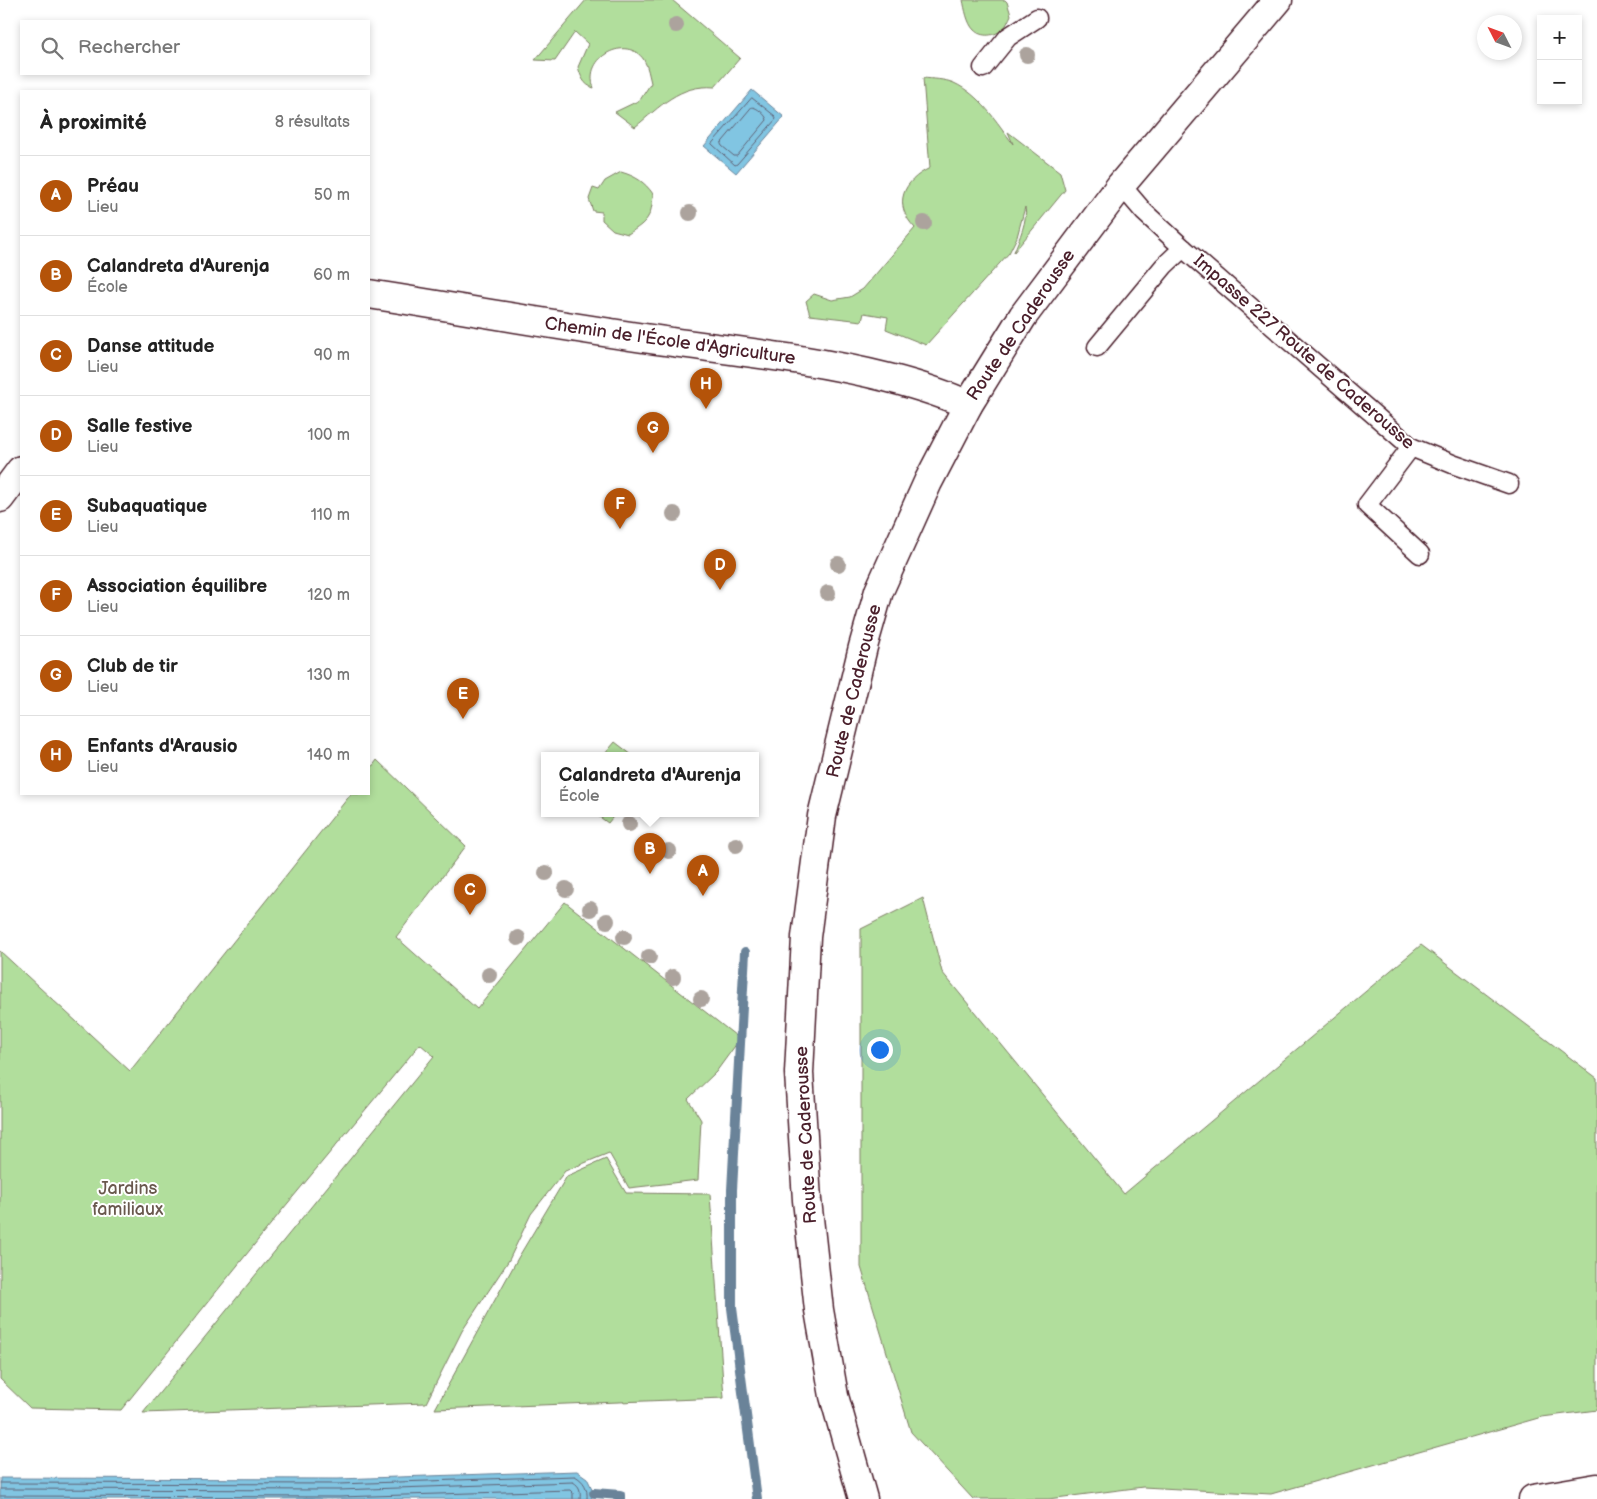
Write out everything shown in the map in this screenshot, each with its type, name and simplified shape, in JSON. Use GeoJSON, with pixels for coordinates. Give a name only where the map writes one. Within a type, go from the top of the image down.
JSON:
{"type":"FeatureCollection","features":[{"type":"Feature","properties":{"kind":"main road","name":"Route de Caderousse"},"geometry":{"type":"LineString","coordinates":[[863,1499],[834,1396],[818,1310],[807,1200],[799,1073],[806,937],[822,816],[863,647],[879,591],[928,482],[968,405],[1023,316],[1121,185],[1278,0]]}},
{"type":"Feature","properties":{"kind":"main road","name":"Chemin de l'École d'Agriculture"},"geometry":{"type":"LineString","coordinates":[[370,294],[626,336],[802,360],[911,384],[951,397],[968,405]]}},
{"type":"Feature","properties":{"kind":"main road"},"geometry":{"type":"LineString","coordinates":[[0,498],[20,471]]}},
{"type":"Feature","properties":{"kind":"main road"},"geometry":{"type":"LineString","coordinates":[[1533,1499],[1597,1488]]}},
{"type":"Feature","properties":{"kind":"lane"},"geometry":{"type":"LineString","coordinates":[[982,68],[1008,37],[1037,18]]}},
{"type":"Feature","properties":{"kind":"lane","name":"Impasse 227 Route de Caderousse"},"geometry":{"type":"LineString","coordinates":[[1121,185],[1144,212],[1183,248],[1411,447],[1509,484]]}},
{"type":"Feature","properties":{"kind":"lane"},"geometry":{"type":"LineString","coordinates":[[1097,347],[1164,266],[1183,248]]}},
{"type":"Feature","properties":{"kind":"lane"},"geometry":{"type":"LineString","coordinates":[[1411,447],[1367,505],[1420,554]]}},
{"type":"Feature","properties":{"kind":"green space"},"geometry":{"type":"Polygon","coordinates":[[[586,0],[672,0],[740,58],[715,87],[702,87],[680,93],[635,127],[615,112],[640,100],[651,83],[644,60],[636,52],[618,49],[600,59],[594,67],[592,77],[594,88],[590,87],[581,77],[578,67],[588,44],[575,32],[555,61],[535,60],[586,0]]]}},
{"type":"Feature","properties":{"kind":"green space"},"geometry":{"type":"Polygon","coordinates":[[[963,0],[1005,0],[1011,15],[1006,26],[1000,31],[992,35],[977,33],[970,24],[963,0]]]}},
{"type":"Feature","properties":{"kind":"green space"},"geometry":{"type":"Polygon","coordinates":[[[923,78],[954,83],[972,94],[1001,127],[1013,144],[1008,132],[1060,172],[1065,190],[1014,252],[1024,224],[1025,207],[1017,237],[1009,253],[926,345],[886,329],[888,317],[864,313],[862,321],[810,315],[806,301],[814,294],[832,300],[850,297],[863,289],[915,228],[908,219],[903,202],[907,186],[913,179],[930,168],[923,78]]]}},
{"type":"Feature","properties":{"kind":"green space"},"geometry":{"type":"Polygon","coordinates":[[[621,172],[639,180],[653,194],[650,214],[640,226],[628,234],[613,230],[602,220],[602,212],[593,211],[589,199],[593,188],[599,190],[605,181],[621,172]]]}},
{"type":"Feature","properties":{"kind":"green space"},"geometry":{"type":"Polygon","coordinates":[[[615,742],[628,752],[607,752],[615,742]]]}},
{"type":"Feature","properties":{"kind":"green space","name":"Jardins familiaux"},"geometry":{"type":"Polygon","coordinates":[[[377,760],[466,846],[396,937],[477,1009],[565,902],[740,1039],[716,1072],[688,1099],[701,1120],[698,1180],[629,1188],[609,1153],[565,1171],[531,1214],[509,1260],[462,1331],[426,1403],[143,1413],[434,1056],[420,1044],[283,1209],[121,1410],[30,1408],[0,1379],[0,951],[130,1071],[350,795],[370,795],[370,770],[377,760]]]}},
{"type":"Feature","properties":{"kind":"green space"},"geometry":{"type":"Polygon","coordinates":[[[600,817],[613,817],[608,823],[600,817]]]}},
{"type":"Feature","properties":{"kind":"green space"},"geometry":{"type":"Polygon","coordinates":[[[923,898],[942,972],[1124,1194],[1421,945],[1597,1078],[1597,1410],[1542,1417],[1271,1494],[1143,1487],[1048,1499],[973,1499],[911,1432],[861,1267],[861,929],[923,898]]]}},
{"type":"Feature","properties":{"kind":"green space"},"geometry":{"type":"Polygon","coordinates":[[[606,1159],[626,1193],[710,1194],[724,1398],[435,1409],[518,1258],[567,1176],[606,1159]]]}},
{"type":"Feature","properties":{"kind":"water"},"geometry":{"type":"Polygon","coordinates":[[[752,90],[784,117],[736,173],[704,146],[752,90]]]}},
{"type":"Feature","properties":{"kind":"water"},"geometry":{"type":"Polygon","coordinates":[[[577,1471],[587,1478],[594,1493],[591,1499],[0,1499],[0,1478],[338,1479],[577,1471]]]}},
{"type":"Feature","properties":{"kind":"waterway"},"geometry":{"type":"LineString","coordinates":[[745,952],[732,1190],[732,1308],[757,1499]]}},
{"type":"Feature","properties":{"kind":"waterway"},"geometry":{"type":"LineString","coordinates":[[594,1493],[620,1495],[620,1499]]}},
{"type":"Feature","properties":{"kind":"place","name":"Enfants d'Arausio"},"geometry":{"type":"Point","coordinates":[706,409]}},
{"type":"Feature","properties":{"kind":"place","name":"Club de tir"},"geometry":{"type":"Point","coordinates":[653,453]}},
{"type":"Feature","properties":{"kind":"place","name":"Association équilibre"},"geometry":{"type":"Point","coordinates":[620,529]}},
{"type":"Feature","properties":{"kind":"place","name":"Salle festive"},"geometry":{"type":"Point","coordinates":[720,590]}},
{"type":"Feature","properties":{"kind":"place","name":"Subaquatique"},"geometry":{"type":"Point","coordinates":[463,719]}},
{"type":"Feature","properties":{"kind":"place","name":"Calandreta d'Aurenja"},"geometry":{"type":"Point","coordinates":[650,874]}},
{"type":"Feature","properties":{"kind":"place","name":"Préau"},"geometry":{"type":"Point","coordinates":[703,896]}},
{"type":"Feature","properties":{"kind":"place","name":"Danse attitude"},"geometry":{"type":"Point","coordinates":[470,915]}}]}
